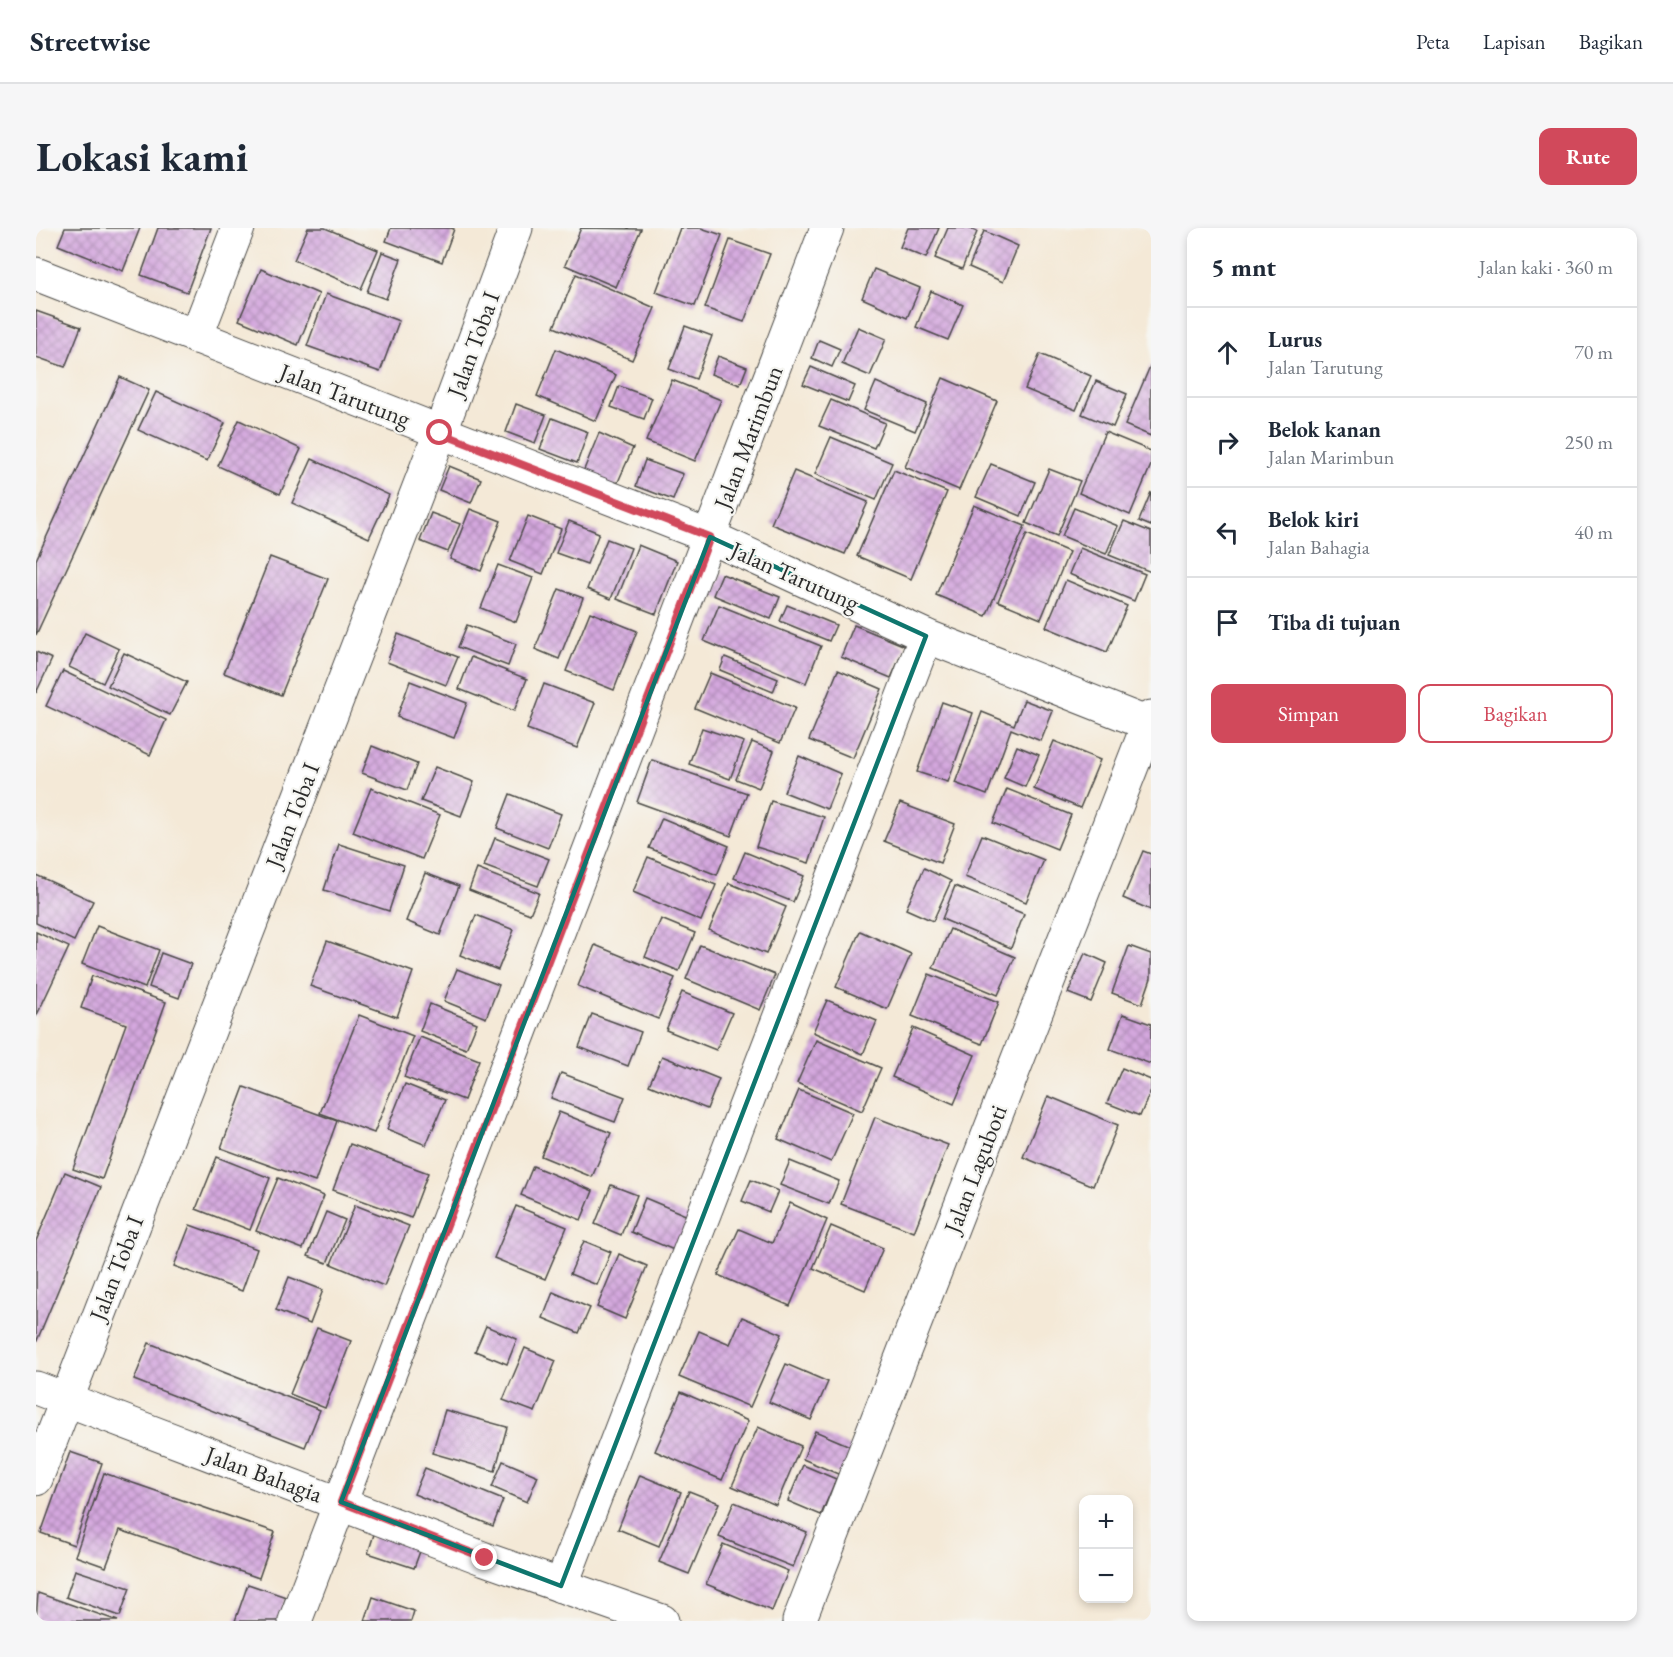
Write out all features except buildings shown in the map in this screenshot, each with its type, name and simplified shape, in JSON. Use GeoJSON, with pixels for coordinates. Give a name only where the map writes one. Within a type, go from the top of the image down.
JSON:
{"type":"FeatureCollection","features":[{"type":"Feature","properties":{"kind":"street"},"geometry":{"type":"LineString","coordinates":[[196,337],[238,228]]}},
{"type":"Feature","properties":{"kind":"street","name":"Jalan Toba I"},"geometry":{"type":"LineString","coordinates":[[36,1479],[51,1394],[440,433],[516,228]]}},
{"type":"Feature","properties":{"kind":"street","name":"Jalan Marimbun"},"geometry":{"type":"LineString","coordinates":[[295,1621],[827,228]]}},
{"type":"Feature","properties":{"kind":"street","name":"Jalan Tarutung"},"geometry":{"type":"LineString","coordinates":[[36,274],[710,537],[926,636],[1150,722]]}},
{"type":"Feature","properties":{"kind":"street"},"geometry":{"type":"LineString","coordinates":[[561,1586],[926,636]]}},
{"type":"Feature","properties":{"kind":"street","name":"Jalan Laguboti"},"geometry":{"type":"LineString","coordinates":[[799,1621],[1150,722]]}},
{"type":"Feature","properties":{"kind":"street","name":"Jalan Bahagia"},"geometry":{"type":"LineString","coordinates":[[51,1394],[561,1586],[605,1612],[662,1621]]}},
{"type":"Feature","properties":{"kind":"highlighted area"},"geometry":{"type":"Polygon","coordinates":[[[710,537],[926,636],[561,1586],[341,1502],[710,537]]]}},
{"type":"Feature","properties":{"kind":"route"},"geometry":{"type":"LineString","coordinates":[[440,433],[710,537],[341,1502],[485,1558]]}}]}
